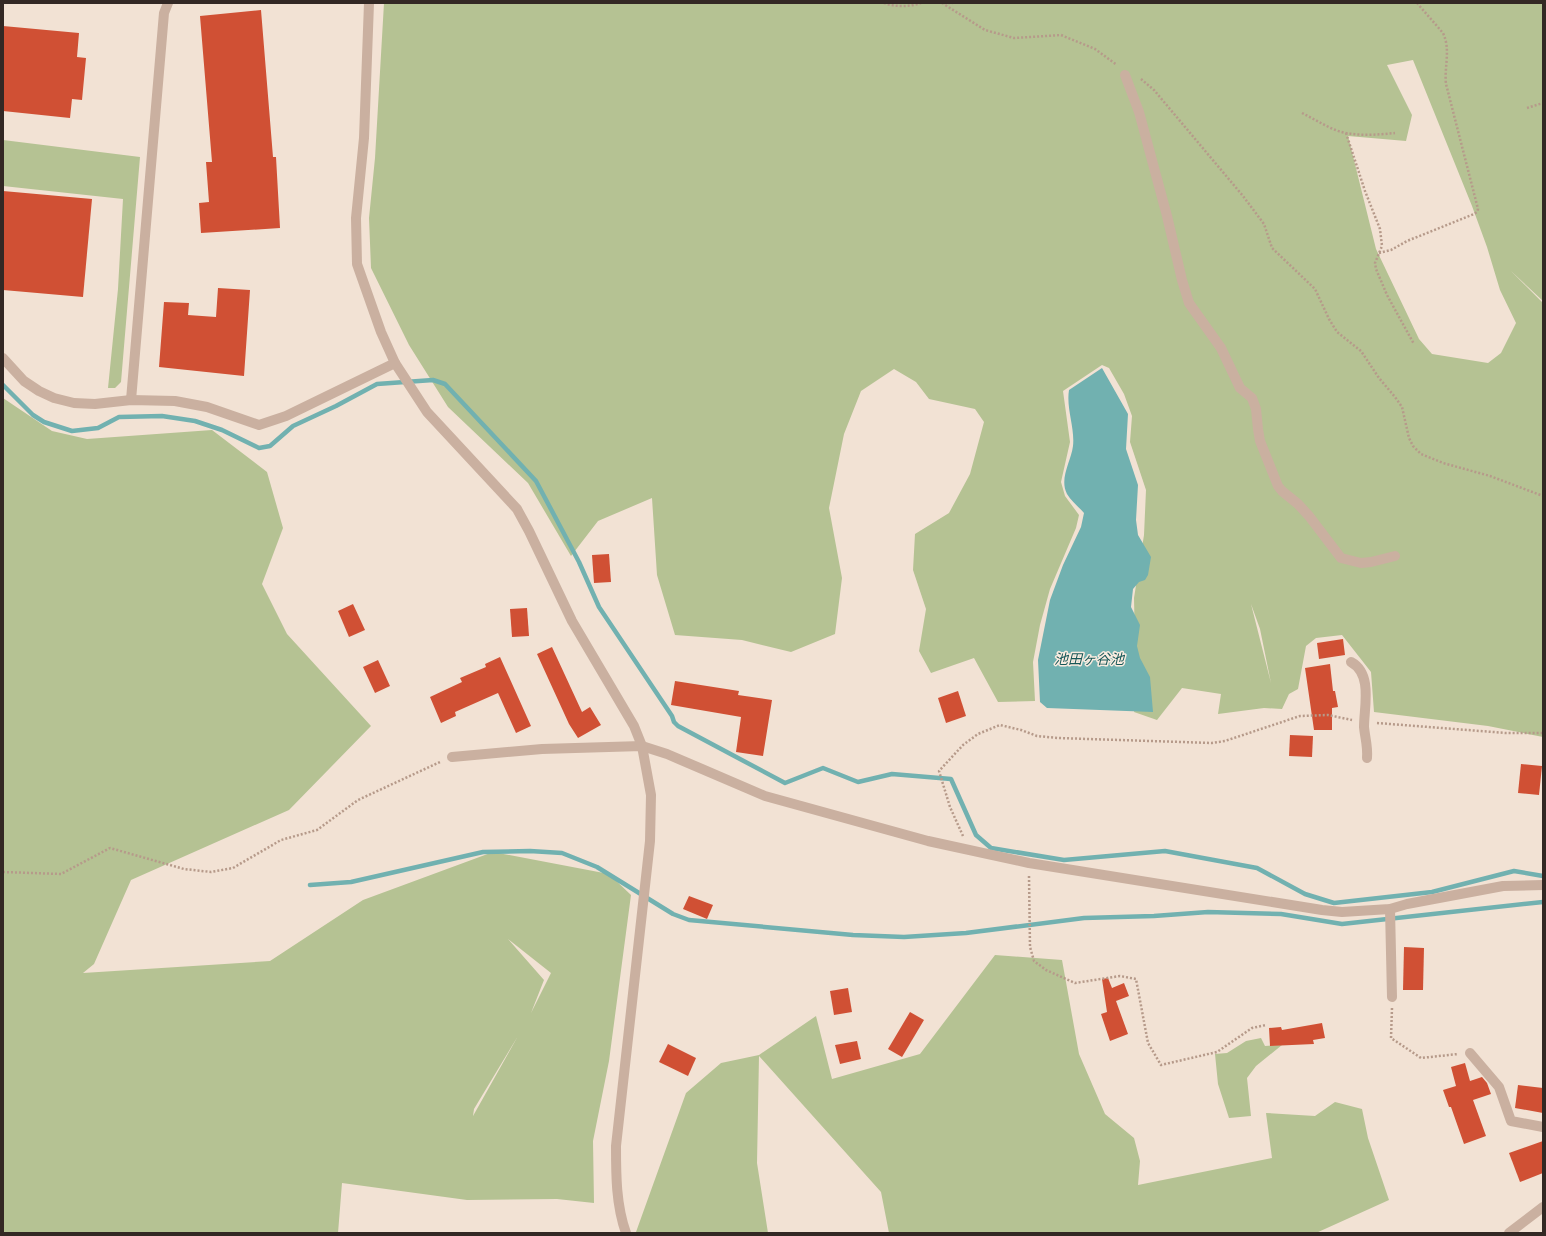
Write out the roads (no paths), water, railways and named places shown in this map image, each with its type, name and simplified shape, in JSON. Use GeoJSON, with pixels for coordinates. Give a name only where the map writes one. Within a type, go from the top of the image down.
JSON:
{"type":"FeatureCollection","features":[{"type":"Feature","properties":{"kind":"street"},"geometry":{"type":"LineString","coordinates":[[131,400],[164,13],[168,3]]}},
{"type":"Feature","properties":{"kind":"street"},"geometry":{"type":"LineString","coordinates":[[369,3],[364,138],[356,218],[357,264],[381,332],[395,364],[427,412],[517,509],[572,621],[634,726],[642,746],[651,795],[650,840],[616,1146],[616,1181],[622,1222],[626,1233]]}},
{"type":"Feature","properties":{"kind":"street"},"geometry":{"type":"LineString","coordinates":[[1125,74],[1141,119],[1189,303],[1220,348],[1240,388],[1252,398],[1256,409],[1260,441],[1266,452],[1278,486],[1309,516],[1341,558],[1361,563],[1395,556]]}},
{"type":"Feature","properties":{"kind":"street"},"geometry":{"type":"LineString","coordinates":[[3,358],[24,381],[39,391],[54,398],[74,403],[95,404],[131,400],[175,401],[207,407],[259,425],[286,416],[395,364]]}},
{"type":"Feature","properties":{"kind":"street"},"geometry":{"type":"LineString","coordinates":[[1351,662],[1357,665],[1362,672],[1365,687],[1366,707],[1364,727],[1367,742],[1367,758]]}},
{"type":"Feature","properties":{"kind":"street"},"geometry":{"type":"LineString","coordinates":[[452,757],[542,749],[642,746],[667,754],[765,796],[928,841],[1029,863],[1322,910],[1342,912],[1390,909],[1407,904],[1503,886],[1543,885]]}},
{"type":"Feature","properties":{"kind":"street"},"geometry":{"type":"LineString","coordinates":[[1390,909],[1392,997]]}},
{"type":"Feature","properties":{"kind":"street"},"geometry":{"type":"LineString","coordinates":[[1470,1053],[1499,1087],[1511,1121],[1543,1127]]}},
{"type":"Feature","properties":{"kind":"street"},"geometry":{"type":"LineString","coordinates":[[1509,1233],[1543,1208]]}},
{"type":"Feature","properties":{"kind":"water","name":"池田ヶ谷池"},"geometry":{"type":"Polygon","coordinates":[[[1102,368],[1128,414],[1126,449],[1138,485],[1136,520],[1138,535],[1151,557],[1148,575],[1145,580],[1139,582],[1133,589],[1131,607],[1140,625],[1137,646],[1140,658],[1150,677],[1153,712],[1047,708],[1040,702],[1038,660],[1050,600],[1063,565],[1081,527],[1084,513],[1067,494],[1064,482],[1073,446],[1073,432],[1068,397],[1069,390],[1102,368]]]}},
{"type":"Feature","properties":{"kind":"waterway"},"geometry":{"type":"LineString","coordinates":[[3,385],[33,415],[44,422],[72,431],[98,428],[119,417],[162,416],[195,421],[222,430],[259,448],[270,446],[293,426],[336,406],[377,384],[433,380],[445,384],[536,481],[579,562],[599,607],[672,716],[674,722],[678,726],[785,783],[823,768],[858,782],[892,774],[951,779],[976,835],[991,848],[1064,860],[1165,851],[1257,868],[1305,894],[1334,903],[1432,892],[1514,871],[1543,876]]}},
{"type":"Feature","properties":{"kind":"waterway"},"geometry":{"type":"LineString","coordinates":[[310,885],[351,882],[483,852],[530,851],[562,853],[597,867],[673,914],[689,920],[853,935],[904,937],[966,933],[1084,918],[1154,916],[1208,912],[1281,914],[1342,924],[1543,902]]}}]}
